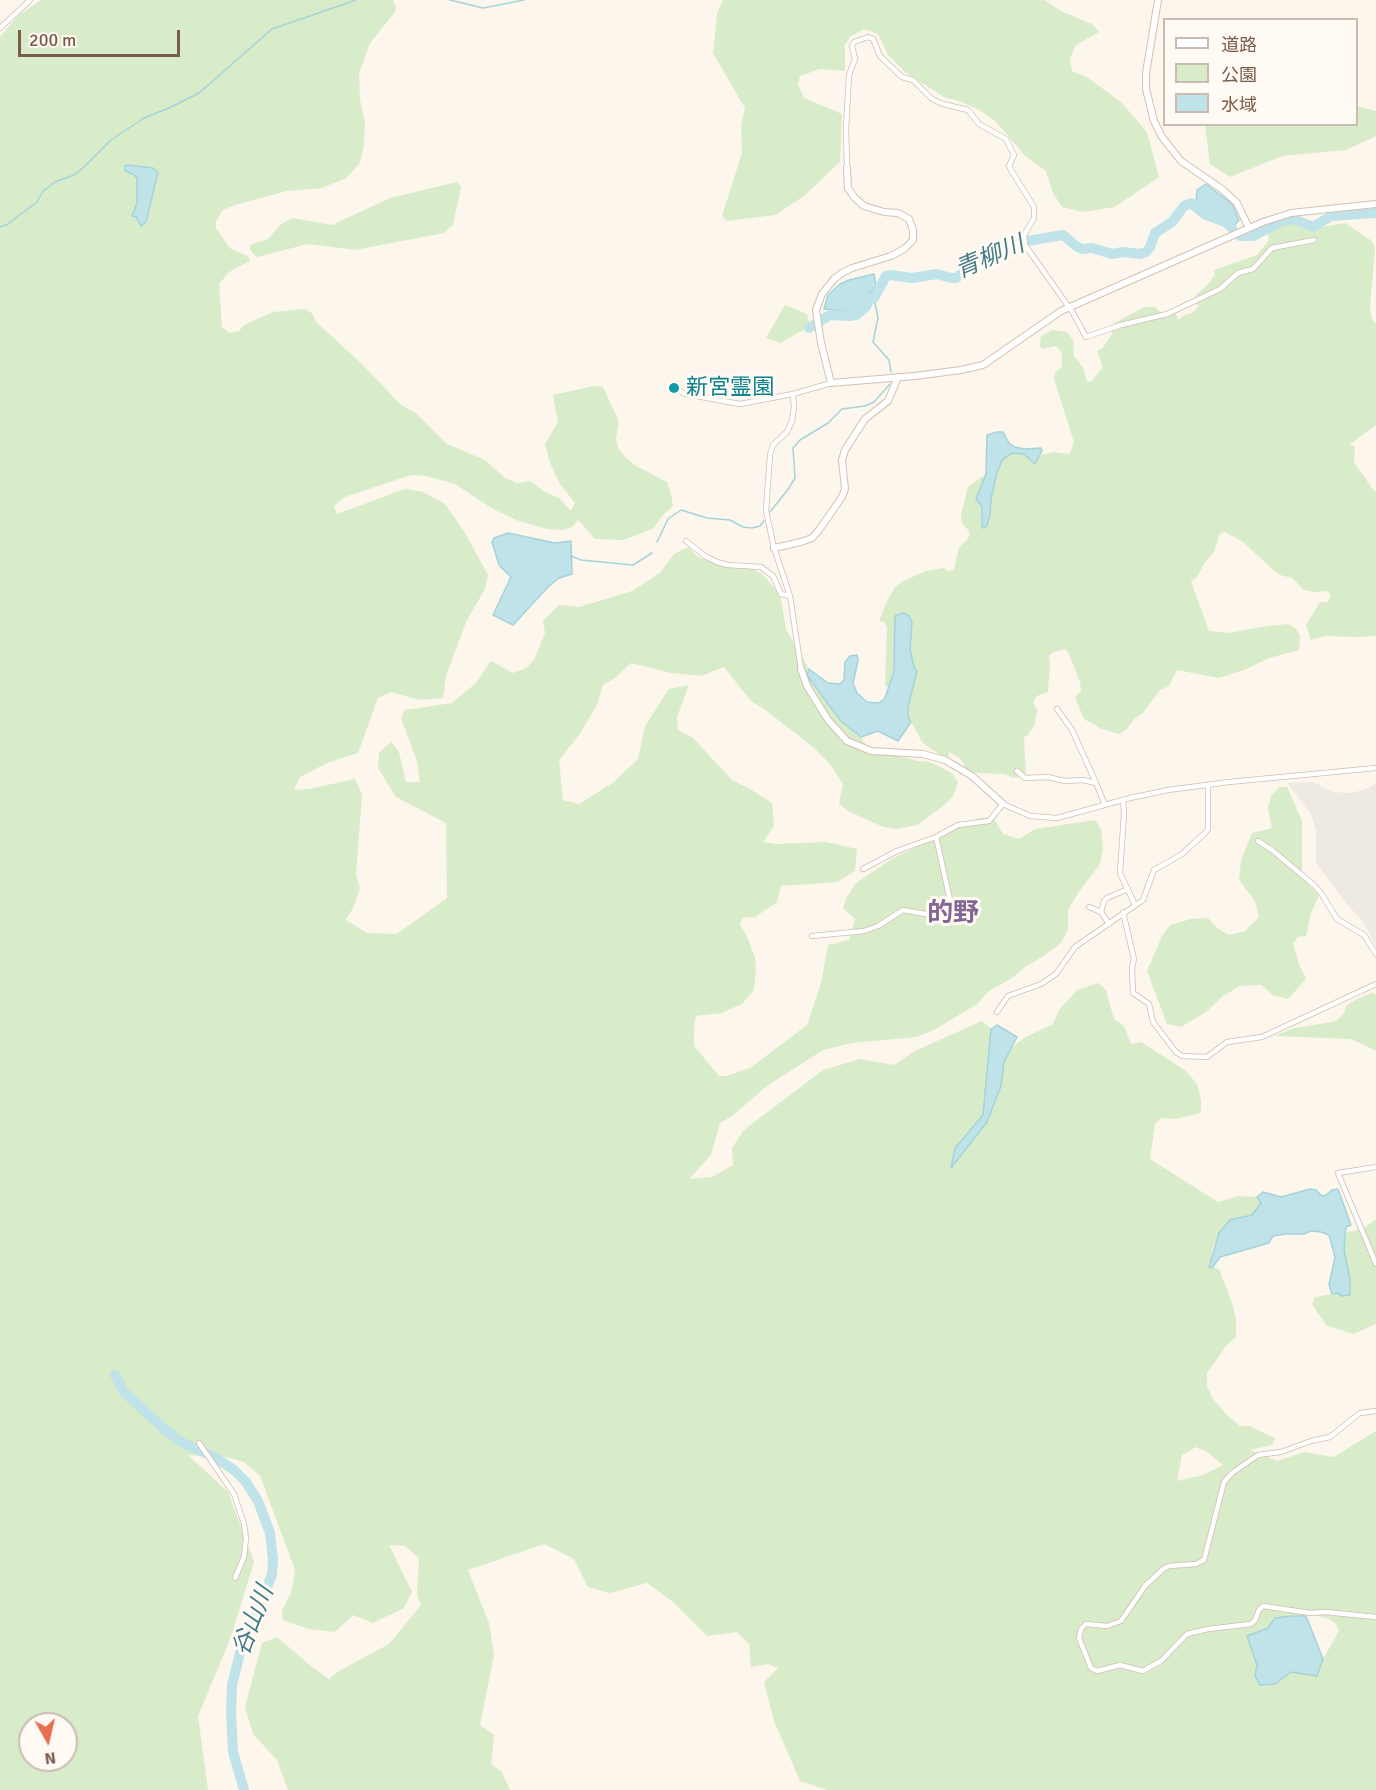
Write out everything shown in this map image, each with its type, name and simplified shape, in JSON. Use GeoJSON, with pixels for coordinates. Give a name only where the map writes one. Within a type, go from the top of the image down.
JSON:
{"type":"FeatureCollection","features":[{"type":"Feature","properties":{"kind":"street"},"geometry":{"type":"LineString","coordinates":[[0,28],[30,0]]}},
{"type":"Feature","properties":{"kind":"street"},"geometry":{"type":"LineString","coordinates":[[1158,0],[1146,81],[1149,106],[1154,121],[1162,137],[1181,161],[1237,203],[1249,228]]}},
{"type":"Feature","properties":{"kind":"street"},"geometry":{"type":"LineString","coordinates":[[831,382],[817,317],[822,294],[834,279],[852,268],[891,256],[904,249],[913,240],[913,230],[909,219],[898,213],[884,212],[864,206],[848,188],[846,128],[849,75],[855,59],[852,46],[854,42],[868,37],[873,39],[880,56],[902,77],[913,80],[926,95],[943,104],[968,110],[978,124],[1006,139],[1014,155],[1009,166],[1034,207],[1034,218],[1024,231],[1025,242],[1069,307],[1086,337],[1121,325],[1167,314],[1220,289],[1238,273],[1253,269],[1272,248],[1314,240]]}},
{"type":"Feature","properties":{"kind":"street"},"geometry":{"type":"LineString","coordinates":[[673,387],[685,394],[740,404],[793,394],[831,382],[898,378],[983,365],[1069,307],[1249,228],[1291,213],[1376,204]]}},
{"type":"Feature","properties":{"kind":"street"},"geometry":{"type":"LineString","coordinates":[[774,548],[812,538],[819,530],[842,497],[844,489],[842,460],[845,450],[865,419],[888,401],[898,378]]}},
{"type":"Feature","properties":{"kind":"street"},"geometry":{"type":"LineString","coordinates":[[793,394],[792,422],[787,432],[773,445],[770,455],[766,511],[774,548],[790,596],[801,669],[807,686],[828,720],[847,741],[871,751],[923,754],[945,760],[972,776],[1004,804],[1030,816],[1049,819],[1208,784],[1376,768]]}},
{"type":"Feature","properties":{"kind":"street"},"geometry":{"type":"LineString","coordinates":[[686,541],[717,562],[761,567],[773,576],[781,594],[790,596]]}},
{"type":"Feature","properties":{"kind":"street"},"geometry":{"type":"LineString","coordinates":[[1057,709],[1072,730],[1105,805]]}},
{"type":"Feature","properties":{"kind":"street"},"geometry":{"type":"LineString","coordinates":[[1017,771],[1024,778],[1047,777],[1096,783]]}},
{"type":"Feature","properties":{"kind":"street"},"geometry":{"type":"LineString","coordinates":[[997,1012],[1008,996],[1041,984],[1056,974],[1075,947],[1143,900],[1154,870],[1182,854],[1208,829],[1208,784]]}},
{"type":"Feature","properties":{"kind":"street"},"geometry":{"type":"LineString","coordinates":[[1123,801],[1120,873],[1135,905]]}},
{"type":"Feature","properties":{"kind":"street"},"geometry":{"type":"LineString","coordinates":[[863,869],[897,851],[936,837],[965,823],[989,821],[1004,804]]}},
{"type":"Feature","properties":{"kind":"street"},"geometry":{"type":"LineString","coordinates":[[812,936],[864,931],[878,926],[903,910],[938,915],[950,900],[936,837]]}},
{"type":"Feature","properties":{"kind":"street"},"geometry":{"type":"LineString","coordinates":[[1258,842],[1272,850],[1314,885],[1337,919],[1364,935],[1376,954]]}},
{"type":"Feature","properties":{"kind":"street"},"geometry":{"type":"LineString","coordinates":[[1101,912],[1107,898],[1128,889]]}},
{"type":"Feature","properties":{"kind":"street"},"geometry":{"type":"LineString","coordinates":[[1089,907],[1101,912],[1109,924]]}},
{"type":"Feature","properties":{"kind":"street"},"geometry":{"type":"LineString","coordinates":[[1124,912],[1134,958],[1133,993],[1149,1004],[1153,1022],[1176,1052],[1182,1056],[1207,1058],[1227,1042],[1262,1037],[1376,984]]}},
{"type":"Feature","properties":{"kind":"street"},"geometry":{"type":"LineString","coordinates":[[1376,1167],[1338,1173],[1376,1264]]}},
{"type":"Feature","properties":{"kind":"street"},"geometry":{"type":"LineString","coordinates":[[1376,1411],[1360,1413],[1330,1437],[1281,1452],[1258,1455],[1232,1473],[1224,1482],[1204,1560],[1196,1564],[1175,1565],[1163,1569],[1144,1586],[1121,1621],[1107,1626],[1086,1624],[1081,1629],[1079,1638],[1091,1668],[1096,1671],[1120,1665],[1143,1671],[1161,1661],[1187,1634],[1251,1624],[1263,1606],[1310,1613],[1325,1612],[1376,1617]]}},
{"type":"Feature","properties":{"kind":"street"},"geometry":{"type":"LineString","coordinates":[[199,1443],[234,1494],[244,1524],[246,1538],[244,1557],[235,1578]]}},
{"type":"Feature","properties":{"kind":"shaded area"},"geometry":{"type":"Polygon","coordinates":[[[1313,782],[1333,792],[1352,793],[1369,788],[1376,783],[1376,946],[1364,923],[1316,863],[1316,830],[1311,814],[1287,783],[1313,782]]]}},
{"type":"Feature","properties":{"kind":"green space"},"geometry":{"type":"Polygon","coordinates":[[[41,0],[393,0],[396,7],[395,12],[370,43],[359,73],[360,100],[365,123],[360,163],[346,178],[322,188],[287,191],[235,205],[223,210],[216,221],[216,228],[231,249],[248,256],[250,261],[229,272],[219,284],[222,327],[230,333],[239,331],[244,325],[273,312],[305,309],[313,314],[316,322],[362,364],[401,405],[416,413],[447,444],[485,460],[505,478],[517,483],[530,481],[545,492],[559,498],[571,511],[575,503],[560,484],[550,463],[545,444],[558,422],[553,395],[594,386],[603,387],[619,422],[616,438],[618,448],[636,466],[667,482],[673,506],[654,528],[623,540],[595,539],[578,520],[572,527],[562,530],[547,529],[516,520],[493,509],[455,484],[426,476],[412,475],[396,480],[345,497],[334,506],[337,514],[405,489],[423,492],[445,504],[465,533],[488,575],[485,589],[466,622],[446,676],[443,698],[420,700],[391,692],[378,698],[358,753],[327,763],[300,777],[294,790],[355,779],[362,794],[356,875],[360,888],[346,920],[367,933],[397,934],[447,898],[446,823],[396,797],[378,768],[379,753],[391,742],[399,752],[406,782],[420,782],[417,761],[401,718],[405,710],[452,703],[476,683],[491,661],[513,673],[526,668],[534,660],[545,633],[543,621],[559,605],[579,607],[632,591],[660,573],[674,554],[688,547],[698,557],[727,567],[751,568],[762,574],[780,594],[786,629],[809,669],[808,675],[842,722],[861,737],[868,748],[930,762],[952,773],[958,782],[953,796],[917,825],[897,829],[883,827],[848,811],[839,804],[843,784],[830,764],[813,747],[751,701],[724,667],[701,676],[671,673],[631,663],[615,678],[603,685],[597,705],[579,735],[559,760],[563,800],[579,804],[614,782],[638,759],[645,726],[669,689],[689,685],[677,717],[678,730],[693,738],[732,780],[772,803],[774,826],[763,842],[776,844],[826,842],[857,849],[855,871],[837,882],[781,886],[777,902],[755,917],[742,918],[740,924],[755,958],[754,990],[742,1004],[721,1013],[696,1016],[694,1027],[694,1046],[719,1076],[750,1068],[807,1025],[821,983],[828,945],[849,940],[855,919],[843,908],[856,883],[895,857],[979,818],[993,817],[1003,834],[1019,839],[1035,829],[1095,820],[1101,829],[1103,849],[1100,864],[1068,910],[1068,930],[1060,944],[1012,978],[989,991],[977,1004],[934,1030],[916,1037],[852,1043],[823,1050],[767,1086],[732,1116],[720,1123],[711,1155],[689,1179],[712,1177],[733,1165],[732,1148],[744,1130],[823,1070],[860,1059],[894,1065],[915,1051],[982,1021],[991,1029],[983,1115],[955,1148],[953,1166],[1001,1086],[1004,1062],[1011,1048],[1024,1038],[1053,1024],[1059,1010],[1077,990],[1098,983],[1106,990],[1114,1019],[1124,1026],[1131,1044],[1141,1042],[1186,1071],[1197,1084],[1201,1113],[1175,1119],[1161,1118],[1155,1124],[1150,1159],[1218,1202],[1239,1196],[1257,1197],[1261,1203],[1252,1215],[1239,1219],[1219,1233],[1213,1247],[1209,1267],[1219,1269],[1236,1319],[1236,1337],[1226,1346],[1207,1373],[1207,1386],[1213,1399],[1240,1426],[1249,1426],[1275,1438],[1272,1445],[1250,1450],[1277,1461],[1304,1452],[1334,1457],[1376,1431],[1376,1790],[827,1790],[800,1781],[774,1721],[764,1682],[778,1668],[768,1664],[751,1667],[749,1644],[737,1632],[707,1636],[673,1602],[647,1583],[610,1593],[588,1587],[574,1559],[544,1544],[468,1570],[489,1623],[494,1655],[480,1725],[494,1735],[491,1764],[501,1771],[510,1790],[288,1790],[277,1760],[253,1734],[245,1707],[262,1643],[277,1637],[329,1679],[339,1671],[389,1644],[421,1605],[417,1595],[419,1558],[405,1546],[389,1545],[412,1592],[404,1608],[373,1623],[353,1615],[335,1632],[309,1629],[283,1620],[282,1610],[291,1593],[295,1570],[260,1476],[244,1462],[229,1458],[188,1455],[228,1492],[254,1562],[231,1637],[198,1716],[208,1790],[0,1790],[0,37],[19,15],[41,0]],[[1196,1447],[1182,1455],[1177,1481],[1203,1475],[1223,1465],[1206,1451],[1196,1447]],[[1315,1615],[1275,1618],[1255,1676],[1275,1684],[1291,1672],[1317,1676],[1323,1659],[1339,1631],[1336,1624],[1329,1619],[1315,1615]]]}},
{"type":"Feature","properties":{"kind":"green space"},"geometry":{"type":"Polygon","coordinates":[[[723,0],[1044,0],[1063,12],[1092,24],[1099,32],[1076,45],[1070,58],[1072,71],[1088,78],[1121,102],[1147,132],[1159,177],[1115,207],[1083,212],[1062,207],[1053,193],[1046,171],[1025,156],[996,122],[981,111],[944,97],[905,72],[888,55],[878,34],[864,29],[850,37],[845,45],[845,71],[820,69],[800,76],[798,84],[804,98],[842,114],[840,162],[804,196],[775,215],[727,221],[722,216],[742,153],[741,125],[745,108],[713,53],[717,14],[723,0]]]}},
{"type":"Feature","properties":{"kind":"green space"},"geometry":{"type":"Polygon","coordinates":[[[1358,106],[1376,111],[1376,136],[1346,150],[1282,156],[1230,177],[1210,164],[1205,126],[1358,126],[1358,106]]]}},
{"type":"Feature","properties":{"kind":"green space"},"geometry":{"type":"Polygon","coordinates":[[[457,182],[461,187],[453,225],[444,233],[355,250],[308,244],[257,257],[250,250],[250,245],[268,239],[280,225],[292,218],[332,225],[390,198],[457,182]]]}},
{"type":"Feature","properties":{"kind":"green space"},"geometry":{"type":"Polygon","coordinates":[[[1293,220],[1303,226],[1317,228],[1345,223],[1372,241],[1375,248],[1370,308],[1372,319],[1376,324],[1376,425],[1349,445],[1355,446],[1354,462],[1376,491],[1376,636],[1324,636],[1311,640],[1306,625],[1320,602],[1328,602],[1331,594],[1327,591],[1304,590],[1292,578],[1280,575],[1272,569],[1242,541],[1225,532],[1220,533],[1214,552],[1197,577],[1191,581],[1209,631],[1229,633],[1288,624],[1294,627],[1300,635],[1299,650],[1269,658],[1244,670],[1219,678],[1177,670],[1169,686],[1160,690],[1143,713],[1119,734],[1102,729],[1084,719],[1075,697],[1081,692],[1080,682],[1069,654],[1066,649],[1053,652],[1049,656],[1048,692],[1037,696],[1033,703],[1037,710],[1035,724],[1024,737],[1026,776],[1013,778],[1005,774],[969,773],[960,758],[949,752],[948,759],[931,749],[922,742],[908,716],[909,697],[917,672],[910,649],[912,622],[895,616],[894,671],[890,686],[887,687],[885,686],[887,627],[884,622],[879,621],[895,587],[903,581],[926,571],[943,568],[948,571],[954,570],[959,547],[970,535],[962,523],[961,515],[968,487],[983,476],[985,478],[976,499],[982,507],[982,527],[990,515],[997,472],[1003,459],[1013,453],[1024,454],[1035,464],[1041,455],[1053,452],[1069,454],[1074,442],[1054,379],[1055,373],[1062,367],[1062,353],[1056,346],[1042,349],[1041,336],[1052,330],[1067,332],[1073,340],[1074,357],[1083,368],[1087,381],[1091,382],[1103,367],[1097,351],[1102,349],[1112,334],[1113,324],[1144,307],[1155,307],[1167,318],[1175,313],[1179,320],[1184,315],[1192,313],[1199,306],[1194,303],[1196,295],[1215,275],[1214,270],[1257,255],[1269,240],[1268,234],[1274,226],[1293,220]]]}},
{"type":"Feature","properties":{"kind":"green space"},"geometry":{"type":"Polygon","coordinates":[[[785,305],[807,314],[809,322],[805,329],[780,343],[766,338],[785,305]]]}},
{"type":"Feature","properties":{"kind":"green space"},"geometry":{"type":"Polygon","coordinates":[[[1279,787],[1287,787],[1302,821],[1302,877],[1319,896],[1311,913],[1306,936],[1298,937],[1293,943],[1306,979],[1288,999],[1273,995],[1261,985],[1240,986],[1223,996],[1206,1012],[1181,1027],[1167,1024],[1147,971],[1162,936],[1170,925],[1191,919],[1208,918],[1217,928],[1229,935],[1245,931],[1259,917],[1255,901],[1239,880],[1241,860],[1252,833],[1272,828],[1268,809],[1271,796],[1279,787]]]}},
{"type":"Feature","properties":{"kind":"green space"},"geometry":{"type":"Polygon","coordinates":[[[1372,993],[1376,994],[1376,1051],[1351,1039],[1275,1036],[1291,1029],[1336,1021],[1344,1013],[1346,1006],[1372,993]]]}},
{"type":"Feature","properties":{"kind":"green space"},"geometry":{"type":"Polygon","coordinates":[[[1376,1219],[1376,1324],[1353,1334],[1326,1325],[1312,1304],[1315,1297],[1337,1293],[1350,1280],[1344,1249],[1347,1232],[1363,1229],[1376,1219]]]}},
{"type":"Feature","properties":{"kind":"water"},"geometry":{"type":"Polygon","coordinates":[[[125,166],[153,168],[158,172],[146,222],[141,226],[136,217],[132,216],[137,203],[137,178],[125,171],[125,166]]]}},
{"type":"Feature","properties":{"kind":"water"},"geometry":{"type":"Polygon","coordinates":[[[1206,184],[1232,204],[1239,220],[1234,226],[1226,219],[1204,210],[1196,202],[1197,190],[1206,184]]]}},
{"type":"Feature","properties":{"kind":"water"},"geometry":{"type":"Polygon","coordinates":[[[874,274],[876,285],[860,308],[852,312],[824,309],[828,295],[840,284],[874,274]]]}},
{"type":"Feature","properties":{"kind":"water"},"geometry":{"type":"Polygon","coordinates":[[[1003,432],[1009,443],[1015,447],[1041,448],[1042,451],[1035,464],[1024,454],[1013,453],[1003,459],[997,472],[987,526],[982,528],[982,507],[976,499],[986,474],[987,435],[1003,432]]]}},
{"type":"Feature","properties":{"kind":"water"},"geometry":{"type":"Polygon","coordinates":[[[508,533],[555,543],[571,541],[572,574],[559,578],[548,587],[513,625],[493,615],[511,577],[499,565],[492,542],[494,538],[508,533]]]}},
{"type":"Feature","properties":{"kind":"water"},"geometry":{"type":"Polygon","coordinates":[[[903,613],[909,616],[912,622],[910,649],[917,671],[908,707],[911,722],[898,741],[878,731],[861,737],[842,722],[828,704],[807,675],[809,669],[828,683],[840,684],[844,680],[845,662],[850,656],[857,655],[858,661],[853,683],[857,693],[867,702],[879,703],[885,698],[894,671],[895,616],[903,613]]]}},
{"type":"Feature","properties":{"kind":"water"},"geometry":{"type":"Polygon","coordinates":[[[997,1025],[1017,1037],[1004,1062],[1001,1086],[987,1122],[951,1168],[955,1148],[983,1115],[991,1029],[997,1025]]]}},
{"type":"Feature","properties":{"kind":"water"},"geometry":{"type":"Polygon","coordinates":[[[1310,1189],[1316,1190],[1322,1196],[1338,1189],[1351,1225],[1346,1227],[1344,1249],[1350,1280],[1350,1295],[1332,1294],[1329,1285],[1335,1257],[1329,1235],[1321,1232],[1311,1231],[1304,1234],[1273,1236],[1269,1243],[1220,1257],[1212,1268],[1209,1267],[1219,1233],[1230,1220],[1252,1215],[1261,1203],[1257,1197],[1263,1192],[1281,1197],[1310,1189]]]}},
{"type":"Feature","properties":{"kind":"water"},"geometry":{"type":"Polygon","coordinates":[[[1306,1616],[1323,1659],[1317,1676],[1291,1672],[1275,1684],[1260,1685],[1255,1676],[1257,1665],[1247,1636],[1268,1628],[1275,1618],[1306,1616]]]}},
{"type":"Feature","properties":{"kind":"waterway"},"geometry":{"type":"LineString","coordinates":[[0,227],[8,224],[37,202],[43,191],[55,182],[74,175],[111,140],[144,118],[199,93],[272,29],[356,0]]}},
{"type":"Feature","properties":{"kind":"waterway"},"geometry":{"type":"LineString","coordinates":[[450,0],[483,8],[524,0]]}},
{"type":"Feature","properties":{"kind":"waterway","name":"青柳川"},"geometry":{"type":"LineString","coordinates":[[809,328],[830,315],[856,315],[866,307],[869,300],[874,298],[886,276],[912,278],[937,274],[956,278],[987,254],[1015,243],[1063,235],[1082,249],[1092,248],[1112,254],[1123,252],[1140,254],[1146,252],[1150,247],[1155,233],[1172,222],[1184,206],[1191,203],[1204,214],[1225,222],[1232,228]]}},
{"type":"Feature","properties":{"kind":"waterway","name":"青柳川"},"geometry":{"type":"LineString","coordinates":[[1240,236],[1253,236],[1282,221],[1294,219],[1313,227],[1331,216],[1376,213]]}},
{"type":"Feature","properties":{"kind":"waterway"},"geometry":{"type":"LineString","coordinates":[[874,298],[878,318],[873,342],[889,360],[891,372]]}},
{"type":"Feature","properties":{"kind":"waterway"},"geometry":{"type":"LineString","coordinates":[[770,512],[795,478],[793,448],[800,440],[828,423],[842,409],[865,406],[874,402],[890,384]]}},
{"type":"Feature","properties":{"kind":"waterway"},"geometry":{"type":"LineString","coordinates":[[657,542],[668,519],[681,510],[707,518],[730,520],[743,527],[760,526],[764,521]]}},
{"type":"Feature","properties":{"kind":"waterway"},"geometry":{"type":"LineString","coordinates":[[571,556],[581,560],[633,565],[652,553]]}},
{"type":"Feature","properties":{"kind":"waterway","name":"谷山川"},"geometry":{"type":"LineString","coordinates":[[115,1375],[124,1392],[163,1428],[181,1442],[214,1457],[234,1470],[246,1482],[258,1501],[270,1533],[272,1574],[242,1645],[232,1685],[233,1752],[244,1790]]}},
{"type":"Feature","properties":{"kind":"place","name":"新宮霊園"},"geometry":{"type":"Point","coordinates":[674,388]}},
{"type":"Feature","properties":{"kind":"district","name":"的野"},"geometry":{"type":"Point","coordinates":[953,914]}}]}
